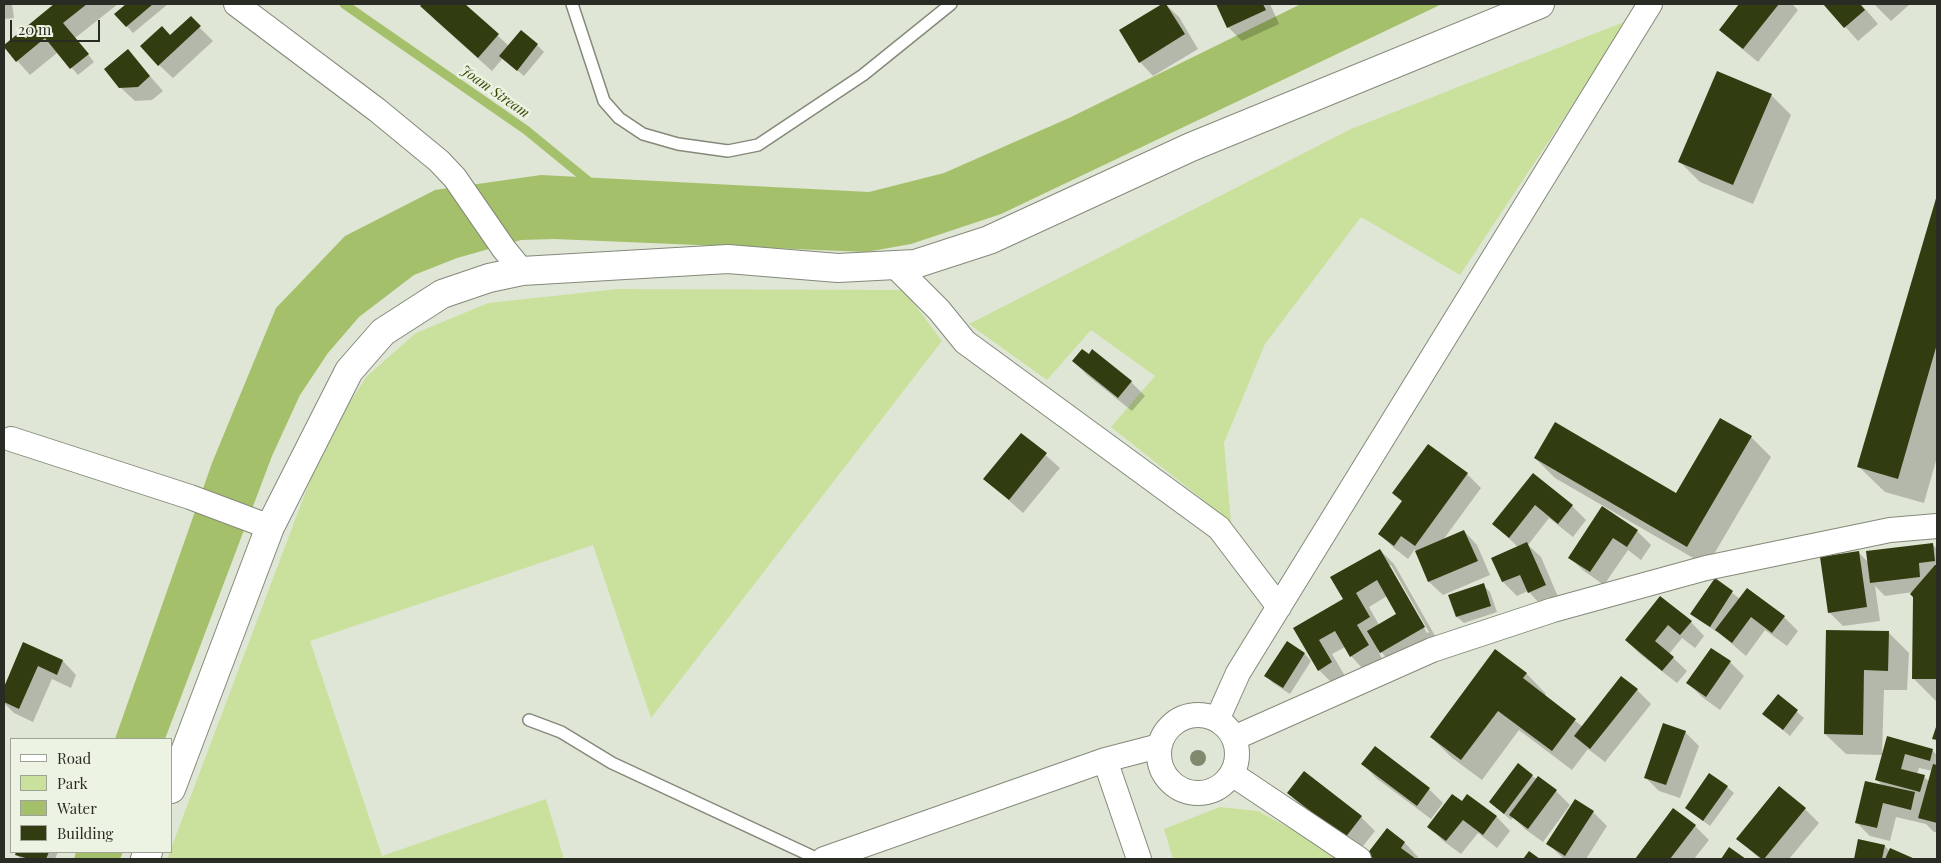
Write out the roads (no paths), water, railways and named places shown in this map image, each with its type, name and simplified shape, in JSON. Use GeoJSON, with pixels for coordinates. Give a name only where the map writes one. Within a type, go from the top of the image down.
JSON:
{"type":"FeatureCollection","features":[{"type":"Feature","properties":{"kind":"street"},"geometry":{"type":"LineString","coordinates":[[236,4],[377,110],[439,161],[455,178],[504,249],[522,271]]}},
{"type":"Feature","properties":{"kind":"street"},"geometry":{"type":"LineString","coordinates":[[172,786],[259,522],[349,371],[383,332],[442,294],[489,278],[522,271],[728,259],[838,268],[915,264],[989,240],[1191,147],[1540,4]]}},
{"type":"Feature","properties":{"kind":"street"},"geometry":{"type":"LineString","coordinates":[[1217,720],[1238,673],[1650,4]]}},
{"type":"Feature","properties":{"kind":"street"},"geometry":{"type":"LineString","coordinates":[[894,264],[939,310],[965,342],[1218,528],[1279,607]]}},
{"type":"Feature","properties":{"kind":"street"},"geometry":{"type":"LineString","coordinates":[[6,437],[190,497],[259,522]]}},
{"type":"Feature","properties":{"kind":"street"},"geometry":{"type":"LineString","coordinates":[[1234,738],[1432,650],[1552,610],[1706,568],[1890,530],[1937,526]]}},
{"type":"Feature","properties":{"kind":"street"},"geometry":{"type":"LineString","coordinates":[[1199,715],[1217,720],[1227,727],[1234,738],[1237,761],[1232,774],[1214,790],[1202,794],[1190,794],[1178,789],[1168,781],[1158,759],[1159,746],[1163,735],[1171,725],[1181,718],[1199,715]]}},
{"type":"Feature","properties":{"kind":"street"},"geometry":{"type":"LineString","coordinates":[[824,859],[1106,760],[1159,746]]}},
{"type":"Feature","properties":{"kind":"street"},"geometry":{"type":"LineString","coordinates":[[1106,760],[1139,859]]}},
{"type":"Feature","properties":{"kind":"street"},"geometry":{"type":"LineString","coordinates":[[1232,774],[1359,859]]}},
{"type":"Feature","properties":{"kind":"lane"},"geometry":{"type":"LineString","coordinates":[[572,4],[604,101],[619,118],[643,134],[678,144],[728,151],[758,145],[863,75],[951,4]]}},
{"type":"Feature","properties":{"kind":"lane"},"geometry":{"type":"LineString","coordinates":[[529,720],[561,732],[582,743],[612,763],[818,859]]}},
{"type":"Feature","properties":{"kind":"water"},"geometry":{"type":"Polygon","coordinates":[[[1301,4],[1442,4],[1001,214],[911,244],[866,252],[554,239],[521,240],[457,258],[414,275],[359,317],[328,353],[300,395],[272,456],[165,738],[115,738],[212,463],[276,308],[345,236],[435,190],[541,175],[869,192],[944,173],[1069,118],[1301,4]]]}},
{"type":"Feature","properties":{"kind":"water"},"geometry":{"type":"Polygon","coordinates":[[[76,853],[123,853],[120,859],[74,859],[76,853]]]}},
{"type":"Feature","properties":{"kind":"waterway","name":"Joam Stream"},"geometry":{"type":"LineString","coordinates":[[344,4],[526,130],[592,184]]}}]}
